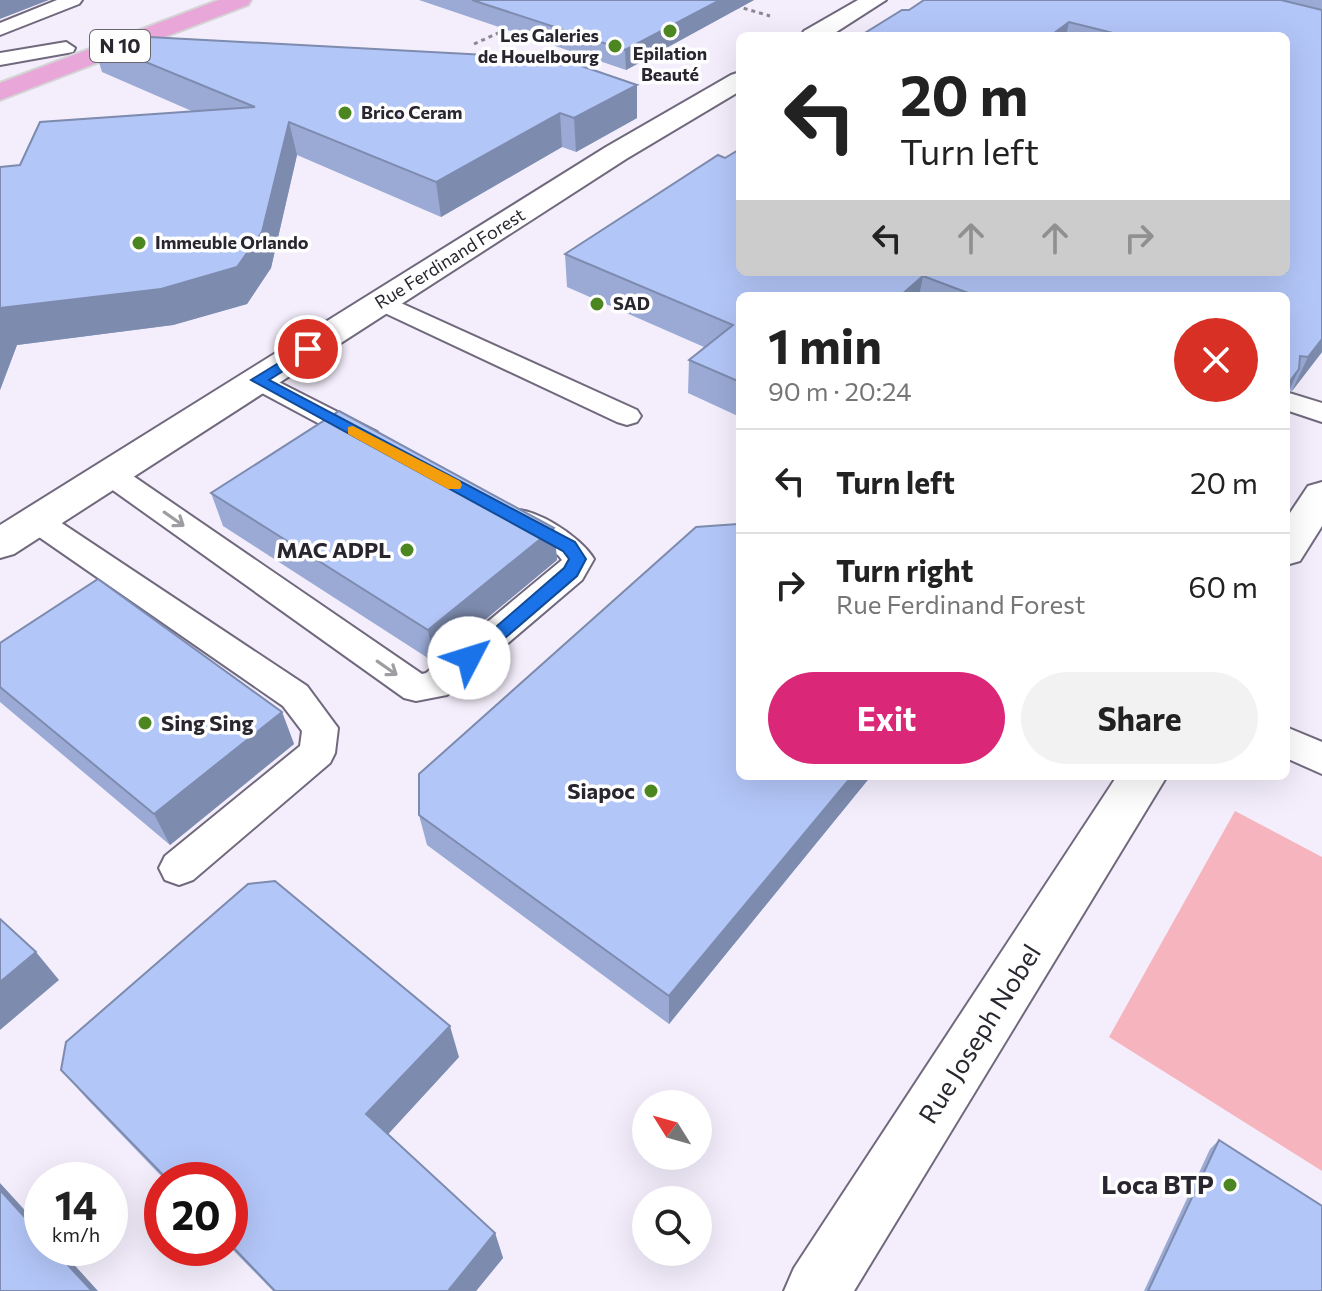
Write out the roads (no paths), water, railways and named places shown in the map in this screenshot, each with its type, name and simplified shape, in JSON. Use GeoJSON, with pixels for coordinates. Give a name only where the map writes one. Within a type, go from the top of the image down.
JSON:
{"type":"FeatureCollection","features":[{"type":"Feature","properties":{"kind":"main road","name":"N 10"},"geometry":{"type":"LineString","coordinates":[[0,73],[195,0]]}},
{"type":"Feature","properties":{"kind":"main road","name":"N 10"},"geometry":{"type":"LineString","coordinates":[[0,92],[240,0]]}},
{"type":"Feature","properties":{"kind":"street"},"geometry":{"type":"LineString","coordinates":[[820,32],[875,0]]}},
{"type":"Feature","properties":{"kind":"street","name":"Rue Ferdinand Forest"},"geometry":{"type":"LineString","coordinates":[[0,544],[616,153],[736,82]]}},
{"type":"Feature","properties":{"kind":"street"},"geometry":{"type":"LineString","coordinates":[[1290,545],[1322,495]]}},
{"type":"Feature","properties":{"kind":"street","name":"Rue Joseph Nobel"},"geometry":{"type":"LineString","coordinates":[[817,1291],[1140,780]]}},
{"type":"Feature","properties":{"kind":"lane"},"geometry":{"type":"LineString","coordinates":[[0,29],[73,0]]}},
{"type":"Feature","properties":{"kind":"lane"},"geometry":{"type":"LineString","coordinates":[[0,59],[66,48]]}},
{"type":"Feature","properties":{"kind":"lane"},"geometry":{"type":"LineString","coordinates":[[381,302],[627,416]]}},
{"type":"Feature","properties":{"kind":"lane"},"geometry":{"type":"LineString","coordinates":[[259,380],[394,452]]}},
{"type":"Feature","properties":{"kind":"lane"},"geometry":{"type":"LineString","coordinates":[[1290,401],[1322,413]]}},
{"type":"Feature","properties":{"kind":"lane"},"geometry":{"type":"LineString","coordinates":[[110,474],[416,688],[435,686],[449,675],[571,572],[578,559],[569,547],[488,503]]}},
{"type":"Feature","properties":{"kind":"lane"},"geometry":{"type":"LineString","coordinates":[[37,521],[295,696],[320,728],[317,753],[179,868]]}},
{"type":"Feature","properties":{"kind":"lane"},"geometry":{"type":"LineString","coordinates":[[1290,743],[1322,759]]}},
{"type":"Feature","properties":{"kind":"place","name":"Epilation Beauté"},"geometry":{"type":"Point","coordinates":[670,31]}},
{"type":"Feature","properties":{"kind":"place","name":"Les Galeries de Houelbourg"},"geometry":{"type":"Point","coordinates":[615,46]}},
{"type":"Feature","properties":{"kind":"place","name":"Brico Ceram"},"geometry":{"type":"Point","coordinates":[345,113]}},
{"type":"Feature","properties":{"kind":"place","name":"Immeuble Orlando"},"geometry":{"type":"Point","coordinates":[139,243]}},
{"type":"Feature","properties":{"kind":"place","name":"SAD"},"geometry":{"type":"Point","coordinates":[597,304]}},
{"type":"Feature","properties":{"kind":"place","name":"MAC ADPL"},"geometry":{"type":"Point","coordinates":[407,550]}},
{"type":"Feature","properties":{"kind":"place","name":"Sing Sing"},"geometry":{"type":"Point","coordinates":[145,723]}},
{"type":"Feature","properties":{"kind":"place","name":"Siapoc"},"geometry":{"type":"Point","coordinates":[651,791]}},
{"type":"Feature","properties":{"kind":"place","name":"Loca BTP"},"geometry":{"type":"Point","coordinates":[1230,1185]}}]}
